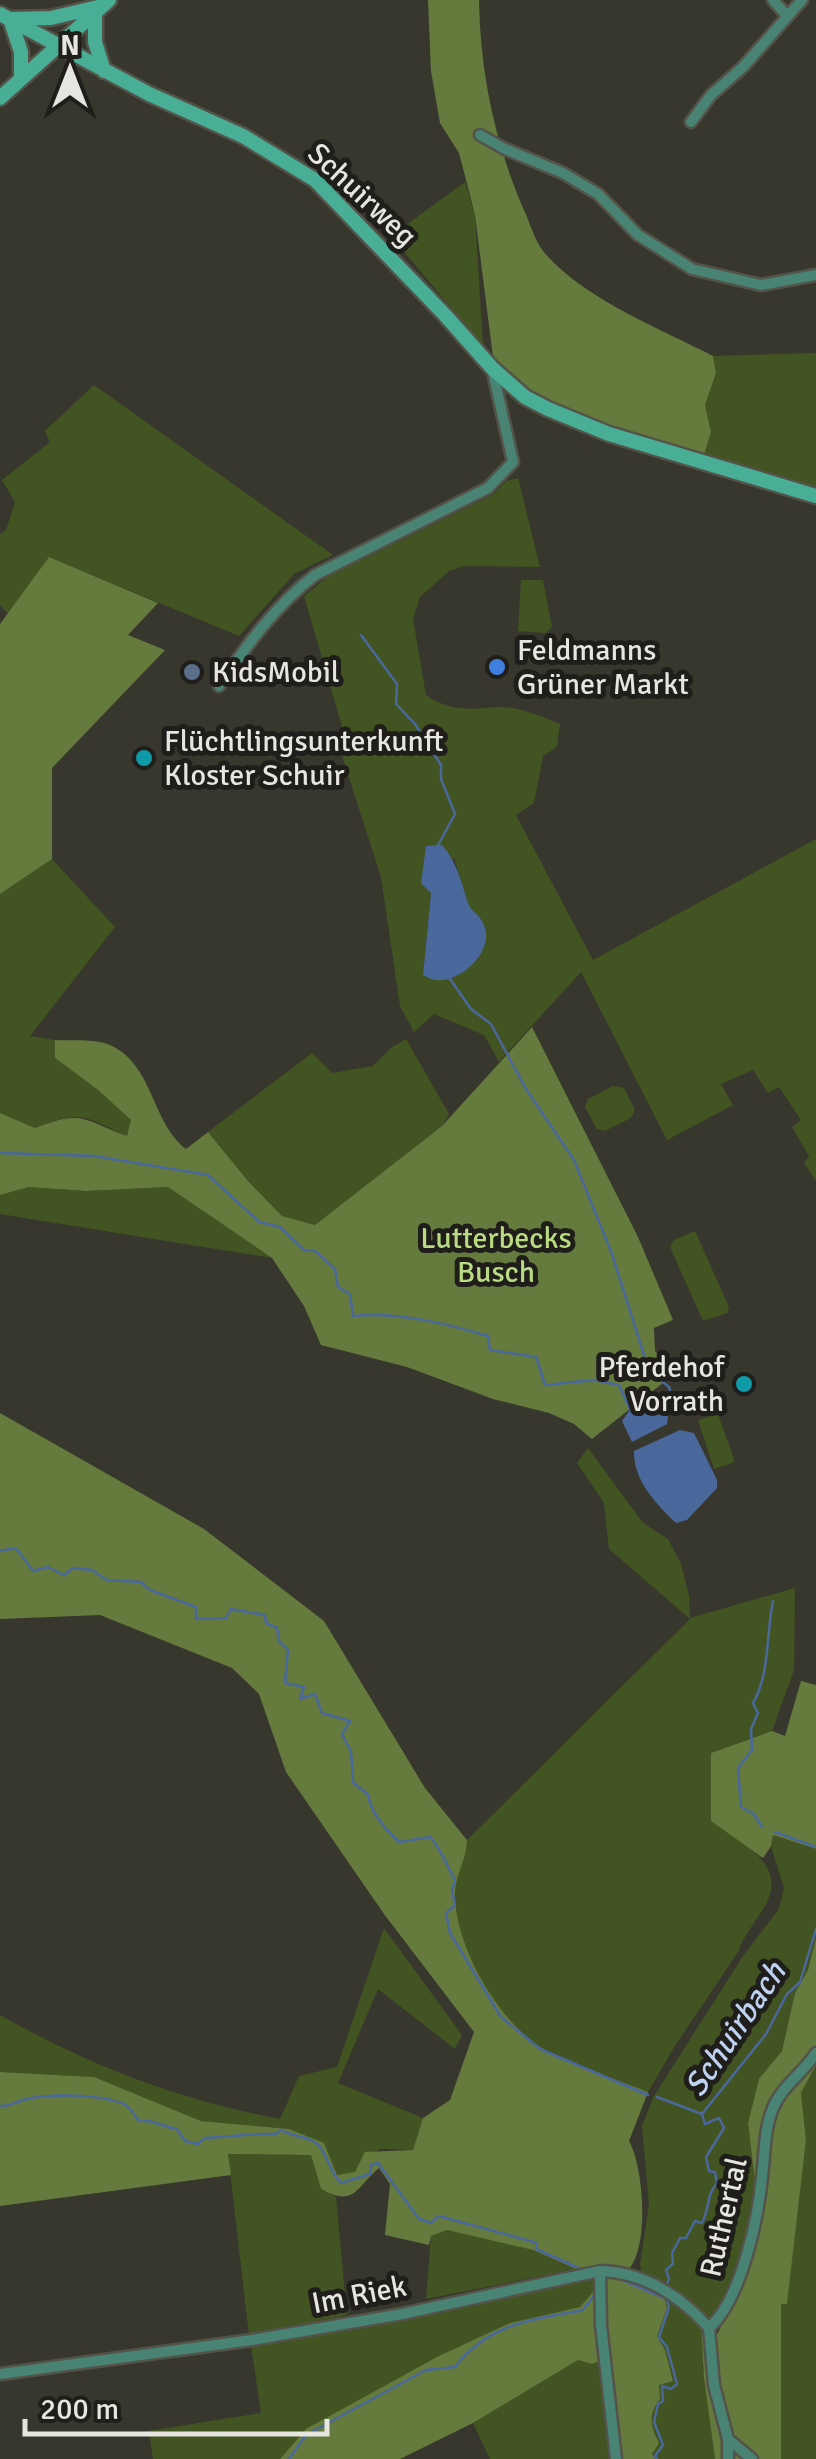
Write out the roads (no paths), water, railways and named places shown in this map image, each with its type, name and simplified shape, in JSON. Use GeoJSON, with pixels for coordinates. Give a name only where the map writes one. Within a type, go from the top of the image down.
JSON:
{"type":"FeatureCollection","features":[{"type":"Feature","properties":{"kind":"main road"},"geometry":{"type":"LineString","coordinates":[[20,78],[21,52],[5,17],[51,18],[102,6]]}},
{"type":"Feature","properties":{"kind":"main road"},"geometry":{"type":"LineString","coordinates":[[0,98],[102,6]]}},
{"type":"Feature","properties":{"kind":"main road"},"geometry":{"type":"LineString","coordinates":[[102,6],[95,42],[104,71]]}},
{"type":"Feature","properties":{"kind":"main road","name":"Schuirweg"},"geometry":{"type":"LineString","coordinates":[[5,17],[104,71],[244,136],[315,180],[492,368],[525,396],[585,425],[816,496]]}},
{"type":"Feature","properties":{"kind":"street"},"geometry":{"type":"LineString","coordinates":[[773,0],[788,16]]}},
{"type":"Feature","properties":{"kind":"street"},"geometry":{"type":"LineString","coordinates":[[691,122],[711,95],[752,57],[802,0]]}},
{"type":"Feature","properties":{"kind":"street"},"geometry":{"type":"LineString","coordinates":[[480,135],[504,150],[563,173],[598,194],[638,235],[692,270],[760,284],[816,274]]}},
{"type":"Feature","properties":{"kind":"street","name":"Schuirweg"},"geometry":{"type":"LineString","coordinates":[[219,686],[259,629],[290,594],[315,575],[498,480],[513,462],[492,368]]}},
{"type":"Feature","properties":{"kind":"street","name":"Ruthertal"},"geometry":{"type":"LineString","coordinates":[[709,2328],[719,2320],[730,2300],[748,2244],[772,2109],[816,2054]]}},
{"type":"Feature","properties":{"kind":"street"},"geometry":{"type":"LineString","coordinates":[[600,2271],[601,2326],[616,2459]]}},
{"type":"Feature","properties":{"kind":"street","name":"Im Riek"},"geometry":{"type":"LineString","coordinates":[[0,2374],[252,2340],[402,2314],[600,2271],[616,2271],[660,2288],[685,2304],[709,2328]]}},
{"type":"Feature","properties":{"kind":"street"},"geometry":{"type":"LineString","coordinates":[[709,2328],[714,2385],[728,2439],[728,2459]]}},
{"type":"Feature","properties":{"kind":"street"},"geometry":{"type":"LineString","coordinates":[[728,2439],[752,2459]]}},
{"type":"Feature","properties":{"kind":"water"},"geometry":{"type":"Polygon","coordinates":[[[442,845],[455,865],[469,906],[482,921],[486,937],[482,952],[466,970],[437,980],[423,975],[431,893],[421,883],[426,846],[442,845]]]}},
{"type":"Feature","properties":{"kind":"water"},"geometry":{"type":"Polygon","coordinates":[[[644,1405],[668,1416],[667,1424],[632,1442],[622,1421],[629,1411],[644,1405]]]}},
{"type":"Feature","properties":{"kind":"water"},"geometry":{"type":"Polygon","coordinates":[[[680,1430],[694,1433],[717,1480],[717,1488],[687,1520],[676,1523],[642,1482],[634,1451],[680,1430]]]}},
{"type":"Feature","properties":{"kind":"waterway"},"geometry":{"type":"LineString","coordinates":[[361,635],[397,684],[396,704],[415,724],[441,765],[441,779],[455,814],[437,847]]}},
{"type":"Feature","properties":{"kind":"waterway"},"geometry":{"type":"LineString","coordinates":[[450,979],[471,1009],[491,1024],[526,1089],[574,1160],[612,1254],[649,1371],[669,1387],[672,1397],[654,1412]]}},
{"type":"Feature","properties":{"kind":"waterway"},"geometry":{"type":"LineString","coordinates":[[1,1153],[94,1156],[208,1175],[259,1222],[280,1227],[304,1250],[315,1251],[335,1269],[338,1287],[350,1294],[353,1316],[404,1317],[488,1336],[490,1350],[536,1357],[545,1385],[594,1380],[619,1385],[631,1412]]}},
{"type":"Feature","properties":{"kind":"waterway"},"geometry":{"type":"LineString","coordinates":[[0,1551],[16,1548],[33,1571],[48,1567],[64,1575],[73,1568],[92,1570],[107,1580],[141,1582],[150,1590],[196,1607],[196,1619],[226,1618],[231,1609],[265,1615],[266,1623],[277,1628],[279,1641],[288,1650],[285,1683],[304,1687],[300,1699],[315,1694],[322,1713],[350,1721],[342,1734],[351,1752],[353,1782],[368,1795],[380,1821],[399,1842],[430,1837],[441,1853],[455,1880],[455,1905],[446,1913],[450,1933],[501,2017],[540,2049],[648,2095]]}},
{"type":"Feature","properties":{"kind":"waterway"},"geometry":{"type":"LineString","coordinates":[[762,1827],[754,1814],[741,1807],[738,1768],[752,1750],[751,1729],[758,1713],[753,1703],[765,1667],[773,1601]]}},
{"type":"Feature","properties":{"kind":"waterway"},"geometry":{"type":"LineString","coordinates":[[775,1832],[816,1847]]}},
{"type":"Feature","properties":{"kind":"waterway","name":"Schuirbach"},"geometry":{"type":"LineString","coordinates":[[666,2286],[672,2253],[695,2221],[702,2223],[717,2183],[706,2157],[724,2128],[719,2118],[705,2124],[702,2114],[766,2034],[787,1994],[800,1982],[816,1929]]}},
{"type":"Feature","properties":{"kind":"waterway"},"geometry":{"type":"LineString","coordinates":[[0,2106],[46,2096],[101,2098],[124,2104],[139,2121],[177,2129],[185,2141],[198,2144],[205,2138],[276,2134],[281,2130],[318,2145],[341,2183],[370,2174],[371,2165],[378,2163],[419,2219],[431,2223],[439,2216],[537,2243],[536,2249],[581,2269]]}},
{"type":"Feature","properties":{"kind":"waterway"},"geometry":{"type":"LineString","coordinates":[[657,2097],[702,2114]]}},
{"type":"Feature","properties":{"kind":"waterway"},"geometry":{"type":"LineString","coordinates":[[615,2277],[664,2298]]}},
{"type":"Feature","properties":{"kind":"waterway"},"geometry":{"type":"LineString","coordinates":[[289,2459],[306,2435],[426,2370],[455,2367],[468,2352],[497,2332],[583,2310],[597,2292]]}},
{"type":"Feature","properties":{"kind":"waterway","name":"Schuirbach"},"geometry":{"type":"LineString","coordinates":[[657,2459],[655,2456],[663,2445],[654,2422],[658,2404],[663,2401],[662,2386],[671,2389],[677,2384],[667,2347],[659,2337],[669,2307],[666,2297]]}},
{"type":"Feature","properties":{"kind":"place","name":"Feldmanns Grüner Markt"},"geometry":{"type":"Point","coordinates":[497,667]}},
{"type":"Feature","properties":{"kind":"place","name":"KidsMobil"},"geometry":{"type":"Point","coordinates":[192,672]}},
{"type":"Feature","properties":{"kind":"place","name":"Flüchtlingsunterkunft Kloster Schuir"},"geometry":{"type":"Point","coordinates":[144,758]}},
{"type":"Feature","properties":{"kind":"place","name":"Pferdehof Vorrath"},"geometry":{"type":"Point","coordinates":[744,1384]}},
{"type":"Feature","properties":{"kind":"park label","name":"Lutterbecks Busch"},"geometry":{"type":"Point","coordinates":[496,1255]}}]}
